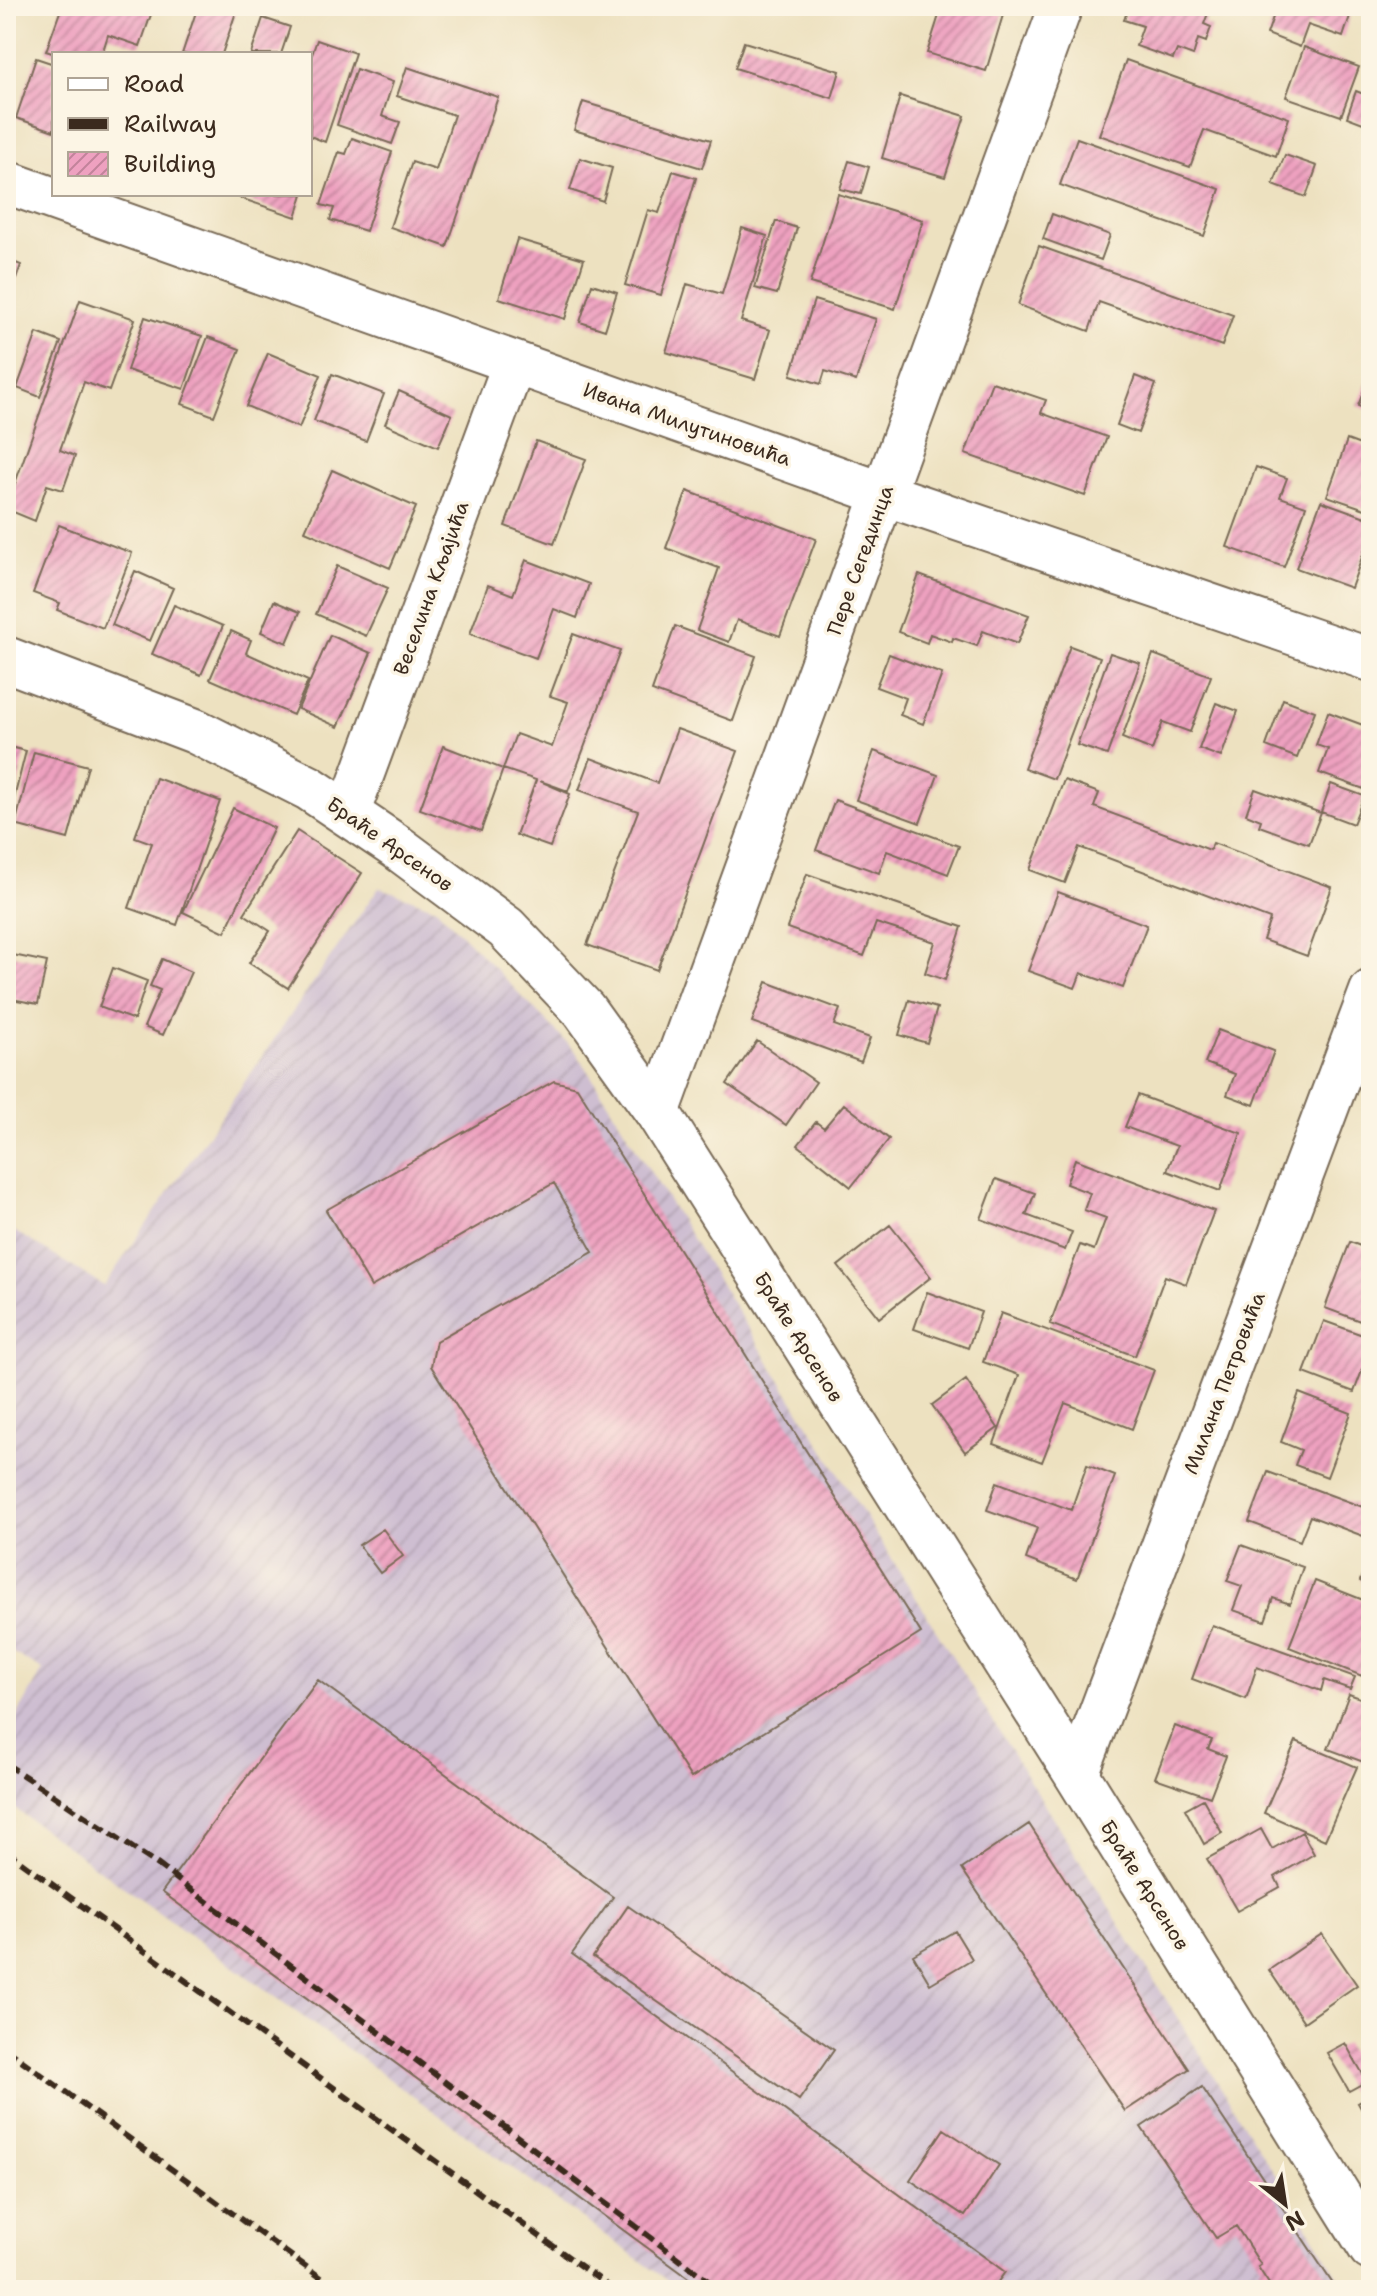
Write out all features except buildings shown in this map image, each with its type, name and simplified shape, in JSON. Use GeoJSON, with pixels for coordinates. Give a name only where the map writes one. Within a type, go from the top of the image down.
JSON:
{"type":"FeatureCollection","features":[{"type":"Feature","properties":{"kind":"main road","name":"Браће Арсенов"},"geometry":{"type":"LineString","coordinates":[[6,659],[195,731],[309,788],[397,847],[506,928],[584,1010],[658,1113],[1077,1775],[1371,2248]]}},
{"type":"Feature","properties":{"kind":"street","name":"Пере Сегединца"},"geometry":{"type":"LineString","coordinates":[[658,1113],[1061,6]]}},
{"type":"Feature","properties":{"kind":"street","name":"Ивана Милутиновића"},"geometry":{"type":"LineString","coordinates":[[6,182],[884,494],[1371,660]]}},
{"type":"Feature","properties":{"kind":"street","name":"Веселина Кљајића"},"geometry":{"type":"LineString","coordinates":[[348,814],[514,363]]}},
{"type":"Feature","properties":{"kind":"street","name":"Милана Петровића"},"geometry":{"type":"LineString","coordinates":[[1077,1775],[1371,991]]}},
{"type":"Feature","properties":{"kind":"shaded area"},"geometry":{"type":"Polygon","coordinates":[[[379,887],[436,908],[576,1052],[1347,2290],[681,2290],[6,1802],[6,1735],[43,1670],[6,1649],[6,1226],[104,1286],[379,887]]]}},
{"type":"Feature","properties":{"kind":"railway"},"geometry":{"type":"LineString","coordinates":[[6,1764],[157,1864],[720,2290]]}},
{"type":"Feature","properties":{"kind":"railway"},"geometry":{"type":"LineString","coordinates":[[6,1851],[614,2290]]}},
{"type":"Feature","properties":{"kind":"railway"},"geometry":{"type":"LineString","coordinates":[[6,2049],[338,2290]]}}]}
